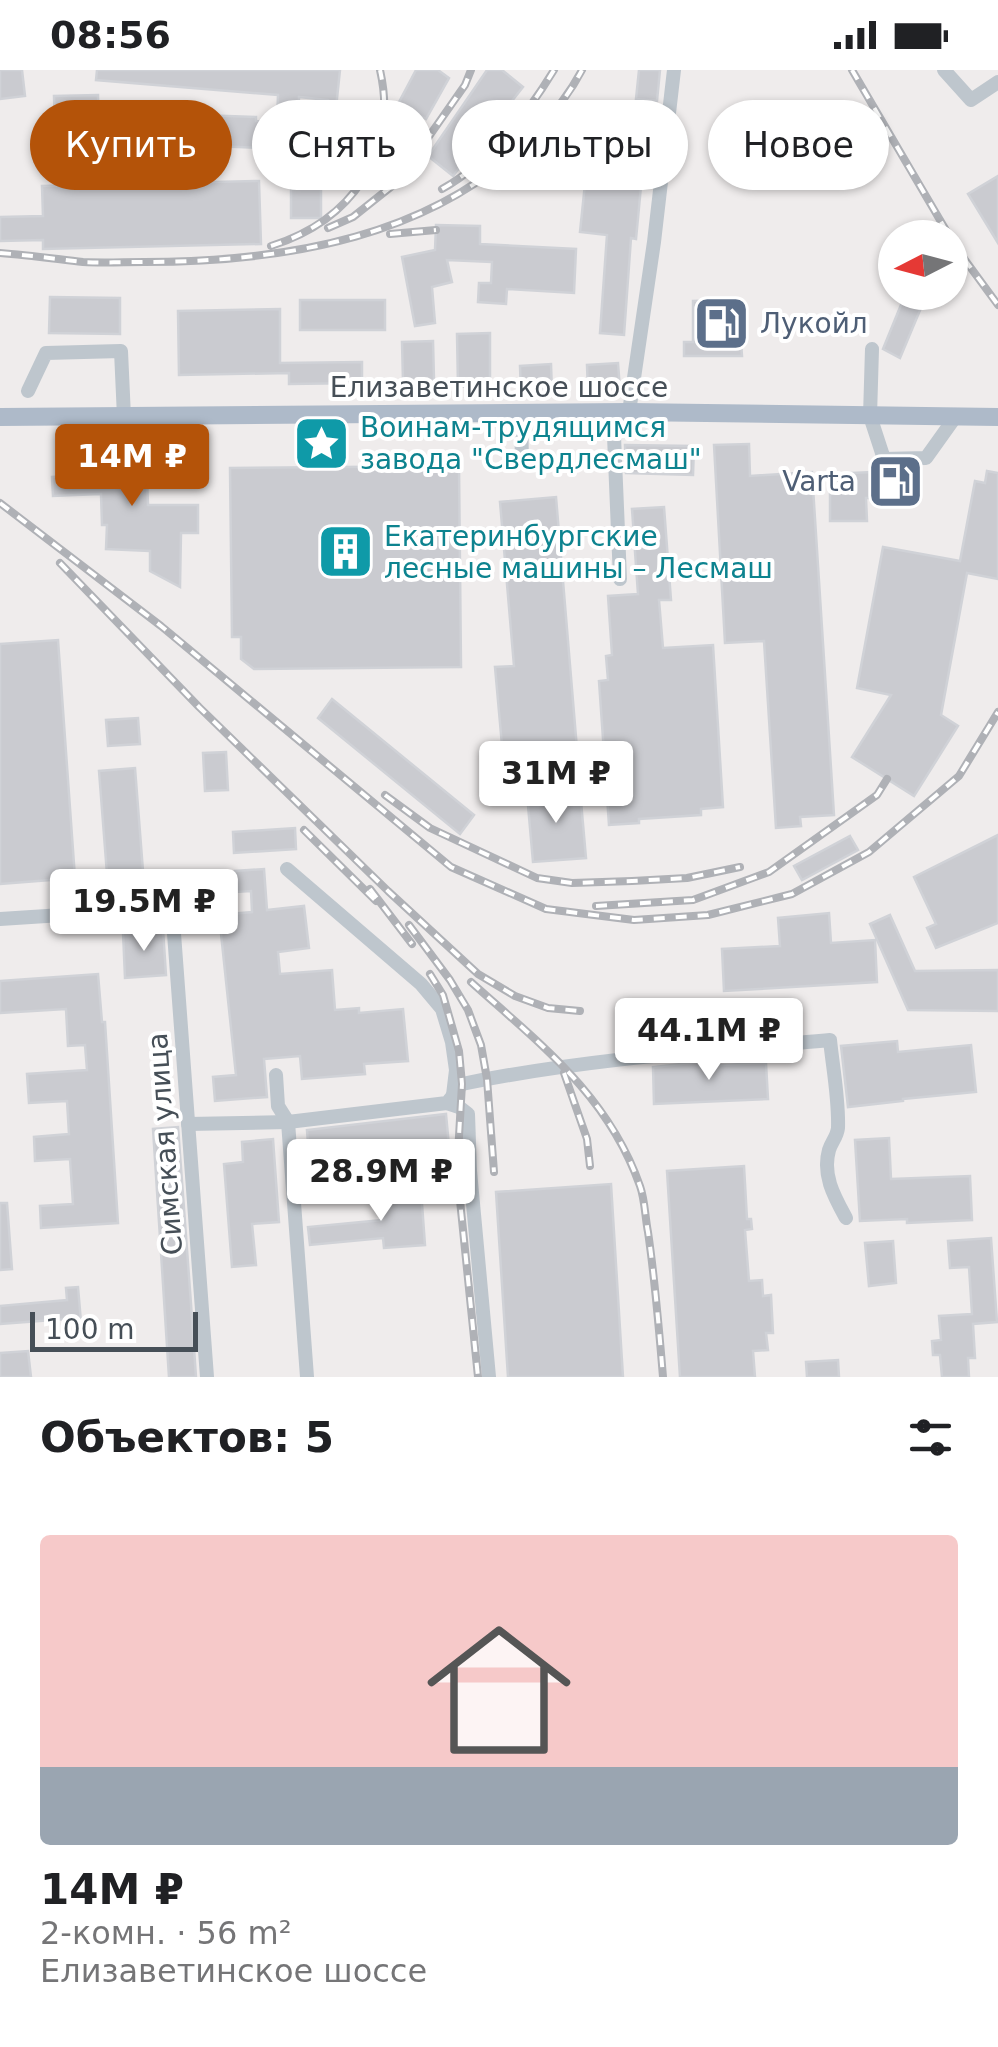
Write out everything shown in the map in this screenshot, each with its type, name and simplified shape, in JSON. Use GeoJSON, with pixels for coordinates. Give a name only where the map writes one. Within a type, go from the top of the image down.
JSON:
{"type":"FeatureCollection","features":[{"type":"Feature","properties":{"kind":"main road","name":"Елизаветинское шоссе"},"geometry":{"type":"LineString","coordinates":[[0,417],[621,412],[998,416]]}},
{"type":"Feature","properties":{"kind":"street"},"geometry":{"type":"LineString","coordinates":[[620,579],[621,412],[654,242],[674,70]]}},
{"type":"Feature","properties":{"kind":"street"},"geometry":{"type":"LineString","coordinates":[[944,70],[971,100],[998,82]]}},
{"type":"Feature","properties":{"kind":"street"},"geometry":{"type":"LineString","coordinates":[[872,349],[870,416],[884,460],[926,458],[956,416]]}},
{"type":"Feature","properties":{"kind":"street"},"geometry":{"type":"LineString","coordinates":[[28,391],[46,352],[122,351],[124,417]]}},
{"type":"Feature","properties":{"kind":"street"},"geometry":{"type":"LineString","coordinates":[[521,414],[522,463]]}},
{"type":"Feature","properties":{"kind":"street"},"geometry":{"type":"LineString","coordinates":[[287,869],[421,984],[442,1009],[456,1070],[450,1100]]}},
{"type":"Feature","properties":{"kind":"street","name":"Симская улица"},"geometry":{"type":"LineString","coordinates":[[0,919],[170,908],[207,1377]]}},
{"type":"Feature","properties":{"kind":"street"},"geometry":{"type":"LineString","coordinates":[[450,1100],[462,1084],[604,1061],[830,1040],[838,1135],[831,1144],[826,1168],[846,1218]]}},
{"type":"Feature","properties":{"kind":"street"},"geometry":{"type":"LineString","coordinates":[[276,1075],[278,1106],[288,1122],[308,1377]]}},
{"type":"Feature","properties":{"kind":"street"},"geometry":{"type":"LineString","coordinates":[[188,1124],[288,1122],[450,1100],[460,1107],[468,1114],[490,1377]]}},
{"type":"Feature","properties":{"kind":"street"},"geometry":{"type":"LineString","coordinates":[[293,1184],[470,1172]]}},
{"type":"Feature","properties":{"kind":"building"},"geometry":{"type":"Polygon","coordinates":[[[0,70],[22,70],[25,96],[0,99],[0,70]]]}},
{"type":"Feature","properties":{"kind":"building"},"geometry":{"type":"Polygon","coordinates":[[[97,70],[340,70],[337,100],[299,97],[278,100],[278,95],[96,80],[97,70]]]}},
{"type":"Feature","properties":{"kind":"building"},"geometry":{"type":"Polygon","coordinates":[[[416,70],[438,70],[449,78],[432,108],[432,100],[400,100],[416,70]]]}},
{"type":"Feature","properties":{"kind":"building"},"geometry":{"type":"Polygon","coordinates":[[[487,70],[502,70],[523,87],[513,100],[466,100],[487,70]]]}},
{"type":"Feature","properties":{"kind":"building"},"geometry":{"type":"Polygon","coordinates":[[[639,70],[660,70],[657,100],[636,99],[639,70]]]}},
{"type":"Feature","properties":{"kind":"building"},"geometry":{"type":"Polygon","coordinates":[[[98,95],[98,100],[54,100],[54,96],[98,95]]]}},
{"type":"Feature","properties":{"kind":"building"},"geometry":{"type":"Polygon","coordinates":[[[232,116],[252,117],[252,148],[232,147],[232,116]]]}},
{"type":"Feature","properties":{"kind":"building"},"geometry":{"type":"Polygon","coordinates":[[[452,121],[452,175],[432,159],[432,150],[452,121]]]}},
{"type":"Feature","properties":{"kind":"building"},"geometry":{"type":"Polygon","coordinates":[[[998,176],[998,243],[968,194],[998,176]]]}},
{"type":"Feature","properties":{"kind":"building"},"geometry":{"type":"Polygon","coordinates":[[[252,181],[252,190],[259,190],[261,244],[43,249],[43,240],[0,241],[0,217],[43,216],[42,190],[232,190],[232,182],[252,181]]]}},
{"type":"Feature","properties":{"kind":"building"},"geometry":{"type":"Polygon","coordinates":[[[291,190],[321,190],[321,218],[291,218],[291,190]]]}},
{"type":"Feature","properties":{"kind":"building"},"geometry":{"type":"Polygon","coordinates":[[[584,190],[641,190],[636,239],[631,238],[624,335],[600,333],[607,235],[580,232],[584,190]]]}},
{"type":"Feature","properties":{"kind":"building"},"geometry":{"type":"Polygon","coordinates":[[[436,225],[480,226],[480,244],[576,249],[574,293],[507,289],[506,304],[478,302],[479,283],[491,283],[492,262],[447,260],[452,282],[432,287],[435,323],[415,326],[402,257],[435,250],[436,225]]]}},
{"type":"Feature","properties":{"kind":"building"},"geometry":{"type":"Polygon","coordinates":[[[50,297],[120,298],[120,334],[49,333],[50,297]]]}},
{"type":"Feature","properties":{"kind":"building"},"geometry":{"type":"Polygon","coordinates":[[[300,300],[385,300],[385,330],[300,330],[300,300]]]}},
{"type":"Feature","properties":{"kind":"building"},"geometry":{"type":"Polygon","coordinates":[[[725,300],[726,342],[741,342],[742,356],[684,356],[684,342],[693,342],[693,301],[725,300]]]}},
{"type":"Feature","properties":{"kind":"building"},"geometry":{"type":"Polygon","coordinates":[[[280,309],[280,363],[362,362],[362,383],[289,384],[289,373],[179,375],[178,311],[280,309]]]}},
{"type":"Feature","properties":{"kind":"building"},"geometry":{"type":"Polygon","coordinates":[[[899,310],[920,310],[900,358],[883,349],[899,310]]]}},
{"type":"Feature","properties":{"kind":"building"},"geometry":{"type":"Polygon","coordinates":[[[490,333],[490,386],[458,387],[457,334],[490,333]]]}},
{"type":"Feature","properties":{"kind":"building"},"geometry":{"type":"Polygon","coordinates":[[[433,341],[434,380],[403,381],[402,342],[433,341]]]}},
{"type":"Feature","properties":{"kind":"building"},"geometry":{"type":"Polygon","coordinates":[[[618,363],[620,390],[588,392],[587,365],[618,363]]]}},
{"type":"Feature","properties":{"kind":"building"},"geometry":{"type":"Polygon","coordinates":[[[551,364],[552,392],[521,394],[520,366],[551,364]]]}},
{"type":"Feature","properties":{"kind":"building"},"geometry":{"type":"Polygon","coordinates":[[[749,444],[750,476],[812,472],[834,815],[800,817],[801,826],[776,828],[764,641],[725,643],[714,445],[749,444]]]}},
{"type":"Feature","properties":{"kind":"building"},"geometry":{"type":"Polygon","coordinates":[[[625,445],[694,446],[693,475],[626,473],[625,445]]]}},
{"type":"Feature","properties":{"kind":"building"},"geometry":{"type":"Polygon","coordinates":[[[72,451],[84,451],[84,455],[146,453],[148,505],[198,505],[198,533],[181,533],[180,587],[150,571],[150,551],[106,549],[107,525],[102,525],[101,494],[53,496],[52,477],[73,476],[72,451]]]}},
{"type":"Feature","properties":{"kind":"building","name":"Екатеринбургские лесные машины – Лесмаш"},"geometry":{"type":"Polygon","coordinates":[[[459,466],[461,667],[254,669],[241,659],[241,637],[232,637],[230,468],[459,466]]]}},
{"type":"Feature","properties":{"kind":"building"},"geometry":{"type":"Polygon","coordinates":[[[917,470],[919,498],[866,498],[867,521],[830,521],[830,474],[917,470]]]}},
{"type":"Feature","properties":{"kind":"building"},"geometry":{"type":"Polygon","coordinates":[[[987,471],[998,473],[998,579],[967,573],[941,715],[958,726],[914,796],[852,757],[891,695],[857,688],[883,547],[960,561],[975,481],[985,483],[987,471]]]}},
{"type":"Feature","properties":{"kind":"building"},"geometry":{"type":"Polygon","coordinates":[[[556,497],[579,773],[505,779],[495,667],[514,666],[500,502],[556,497]]]}},
{"type":"Feature","properties":{"kind":"building"},"geometry":{"type":"Polygon","coordinates":[[[664,507],[671,600],[659,600],[663,648],[713,645],[723,807],[701,809],[701,815],[609,825],[599,681],[608,680],[606,656],[612,655],[608,596],[638,594],[632,509],[664,507]]]}},
{"type":"Feature","properties":{"kind":"building"},"geometry":{"type":"Polygon","coordinates":[[[58,640],[75,878],[0,884],[0,644],[58,640]]]}},
{"type":"Feature","properties":{"kind":"building"},"geometry":{"type":"Polygon","coordinates":[[[332,699],[474,815],[460,834],[318,718],[332,699]]]}},
{"type":"Feature","properties":{"kind":"building"},"geometry":{"type":"Polygon","coordinates":[[[138,718],[140,744],[108,746],[106,720],[138,718]]]}},
{"type":"Feature","properties":{"kind":"building"},"geometry":{"type":"Polygon","coordinates":[[[226,752],[228,790],[205,791],[203,753],[226,752]]]}},
{"type":"Feature","properties":{"kind":"building"},"geometry":{"type":"Polygon","coordinates":[[[135,768],[143,871],[107,874],[99,771],[135,768]]]}},
{"type":"Feature","properties":{"kind":"building"},"geometry":{"type":"Polygon","coordinates":[[[580,790],[586,858],[533,862],[527,794],[580,790]]]}},
{"type":"Feature","properties":{"kind":"building"},"geometry":{"type":"Polygon","coordinates":[[[295,828],[296,849],[234,853],[233,832],[295,828]]]}},
{"type":"Feature","properties":{"kind":"building"},"geometry":{"type":"Polygon","coordinates":[[[998,835],[998,923],[936,948],[927,928],[936,924],[914,877],[998,835]]]}},
{"type":"Feature","properties":{"kind":"building"},"geometry":{"type":"Polygon","coordinates":[[[850,836],[858,850],[802,880],[794,866],[850,836]]]}},
{"type":"Feature","properties":{"kind":"building"},"geometry":{"type":"Polygon","coordinates":[[[264,869],[267,910],[304,906],[309,948],[278,952],[280,974],[332,970],[335,1010],[359,1008],[359,1013],[403,1009],[408,1061],[364,1064],[365,1074],[302,1079],[300,1056],[264,1059],[267,1097],[215,1101],[213,1077],[236,1075],[219,915],[252,912],[251,891],[236,892],[235,871],[264,869]]]}},
{"type":"Feature","properties":{"kind":"building"},"geometry":{"type":"Polygon","coordinates":[[[829,913],[831,943],[875,940],[877,982],[724,991],[722,949],[780,946],[778,918],[829,913]]]}},
{"type":"Feature","properties":{"kind":"building"},"geometry":{"type":"Polygon","coordinates":[[[890,915],[915,971],[998,970],[998,1011],[908,1010],[870,924],[890,915]]]}},
{"type":"Feature","properties":{"kind":"building"},"geometry":{"type":"Polygon","coordinates":[[[163,929],[166,975],[125,978],[123,932],[163,929]]]}},
{"type":"Feature","properties":{"kind":"building"},"geometry":{"type":"Polygon","coordinates":[[[98,974],[105,1022],[118,1223],[41,1228],[40,1206],[73,1204],[70,1159],[35,1161],[34,1137],[69,1134],[67,1101],[29,1103],[27,1074],[87,1070],[85,1045],[68,1046],[66,1009],[0,1013],[0,981],[98,974]]]}},
{"type":"Feature","properties":{"kind":"building"},"geometry":{"type":"Polygon","coordinates":[[[897,1041],[898,1052],[971,1045],[976,1092],[848,1107],[841,1046],[897,1041]]]}},
{"type":"Feature","properties":{"kind":"building"},"geometry":{"type":"Polygon","coordinates":[[[700,1062],[700,1066],[766,1063],[768,1099],[654,1104],[653,1067],[700,1062]]]}},
{"type":"Feature","properties":{"kind":"building"},"geometry":{"type":"Polygon","coordinates":[[[446,1114],[450,1157],[310,1170],[307,1130],[446,1114]]]}},
{"type":"Feature","properties":{"kind":"building"},"geometry":{"type":"Polygon","coordinates":[[[178,1127],[196,1377],[169,1377],[153,1129],[178,1127]]]}},
{"type":"Feature","properties":{"kind":"building"},"geometry":{"type":"Polygon","coordinates":[[[889,1138],[891,1179],[970,1176],[972,1220],[860,1221],[855,1140],[889,1138]]]}},
{"type":"Feature","properties":{"kind":"building"},"geometry":{"type":"Polygon","coordinates":[[[273,1139],[279,1222],[252,1224],[256,1265],[232,1267],[224,1164],[243,1162],[242,1142],[273,1139]]]}},
{"type":"Feature","properties":{"kind":"building"},"geometry":{"type":"Polygon","coordinates":[[[744,1166],[747,1219],[751,1219],[752,1229],[745,1230],[749,1281],[762,1280],[763,1296],[771,1295],[773,1333],[766,1333],[768,1350],[753,1351],[755,1377],[680,1377],[667,1171],[744,1166]]]}},
{"type":"Feature","properties":{"kind":"building"},"geometry":{"type":"Polygon","coordinates":[[[611,1184],[623,1377],[508,1377],[496,1192],[611,1184]]]}},
{"type":"Feature","properties":{"kind":"building"},"geometry":{"type":"Polygon","coordinates":[[[421,1190],[425,1245],[384,1248],[383,1238],[310,1245],[308,1227],[382,1220],[380,1193],[421,1190]]]}},
{"type":"Feature","properties":{"kind":"building"},"geometry":{"type":"Polygon","coordinates":[[[0,1203],[7,1203],[12,1269],[0,1270],[0,1203]]]}},
{"type":"Feature","properties":{"kind":"building"},"geometry":{"type":"Polygon","coordinates":[[[991,1238],[997,1322],[973,1324],[975,1358],[968,1358],[969,1377],[942,1377],[940,1355],[933,1355],[932,1341],[941,1340],[939,1316],[972,1314],[969,1267],[950,1268],[948,1241],[991,1238]]]}},
{"type":"Feature","properties":{"kind":"building"},"geometry":{"type":"Polygon","coordinates":[[[893,1241],[896,1283],[869,1286],[865,1243],[893,1241]]]}},
{"type":"Feature","properties":{"kind":"building"},"geometry":{"type":"Polygon","coordinates":[[[78,1287],[81,1322],[67,1323],[66,1319],[0,1324],[0,1306],[67,1300],[66,1288],[78,1287]]]}},
{"type":"Feature","properties":{"kind":"building"},"geometry":{"type":"Polygon","coordinates":[[[28,1351],[31,1377],[0,1377],[0,1353],[28,1351]]]}},
{"type":"Feature","properties":{"kind":"building"},"geometry":{"type":"Polygon","coordinates":[[[838,1360],[839,1377],[807,1377],[806,1362],[838,1360]]]}},
{"type":"Feature","properties":{"kind":"railway"},"geometry":{"type":"LineString","coordinates":[[271,246],[324,220],[363,180],[382,129],[380,70]]}},
{"type":"Feature","properties":{"kind":"railway"},"geometry":{"type":"LineString","coordinates":[[328,228],[353,217],[397,182],[465,85],[471,70]]}},
{"type":"Feature","properties":{"kind":"railway"},"geometry":{"type":"LineString","coordinates":[[442,189],[506,137],[554,70]]}},
{"type":"Feature","properties":{"kind":"railway"},"geometry":{"type":"LineString","coordinates":[[0,253],[83,262],[197,261],[250,257],[356,237],[453,197],[497,167],[550,117],[582,70]]}},
{"type":"Feature","properties":{"kind":"railway"},"geometry":{"type":"LineString","coordinates":[[852,70],[957,249],[998,305]]}},
{"type":"Feature","properties":{"kind":"railway"},"geometry":{"type":"LineString","coordinates":[[390,234],[436,230]]}},
{"type":"Feature","properties":{"kind":"railway"},"geometry":{"type":"LineString","coordinates":[[0,503],[161,626],[451,867],[546,909],[634,920],[708,915],[792,894],[869,852],[959,776],[998,712]]}},
{"type":"Feature","properties":{"kind":"railway"},"geometry":{"type":"LineString","coordinates":[[60,563],[199,707],[478,974],[515,996],[548,1008],[580,1011]]}},
{"type":"Feature","properties":{"kind":"railway"},"geometry":{"type":"LineString","coordinates":[[596,906],[693,900],[769,872],[877,795],[887,779]]}},
{"type":"Feature","properties":{"kind":"railway"},"geometry":{"type":"LineString","coordinates":[[385,795],[430,828],[537,878],[572,883],[632,881],[687,878],[740,867]]}},
{"type":"Feature","properties":{"kind":"railway"},"geometry":{"type":"LineString","coordinates":[[304,830],[376,901]]}},
{"type":"Feature","properties":{"kind":"railway"},"geometry":{"type":"LineString","coordinates":[[370,889],[412,944]]}},
{"type":"Feature","properties":{"kind":"railway"},"geometry":{"type":"LineString","coordinates":[[409,925],[450,980],[468,1010],[481,1045],[494,1172]]}},
{"type":"Feature","properties":{"kind":"railway"},"geometry":{"type":"LineString","coordinates":[[430,974],[443,995],[459,1051],[462,1084],[457,1171],[478,1377]]}},
{"type":"Feature","properties":{"kind":"railway"},"geometry":{"type":"LineString","coordinates":[[471,982],[569,1073],[610,1124],[626,1154],[644,1203],[663,1377]]}},
{"type":"Feature","properties":{"kind":"railway"},"geometry":{"type":"LineString","coordinates":[[564,1073],[587,1139],[590,1166]]}},
{"type":"Feature","properties":{"kind":"place","name":"Лукойл"},"geometry":{"type":"Point","coordinates":[721,323]}},
{"type":"Feature","properties":{"kind":"place","name":"Воинам-трудящимся завода \"Свердлесмаш\""},"geometry":{"type":"Point","coordinates":[321,443]}},
{"type":"Feature","properties":{"kind":"place","name":"Varta"},"geometry":{"type":"Point","coordinates":[895,481]}},
{"type":"Feature","properties":{"kind":"place","name":"Екатеринбургские лесные машины – Лесмаш"},"geometry":{"type":"Point","coordinates":[345,552]}}]}
